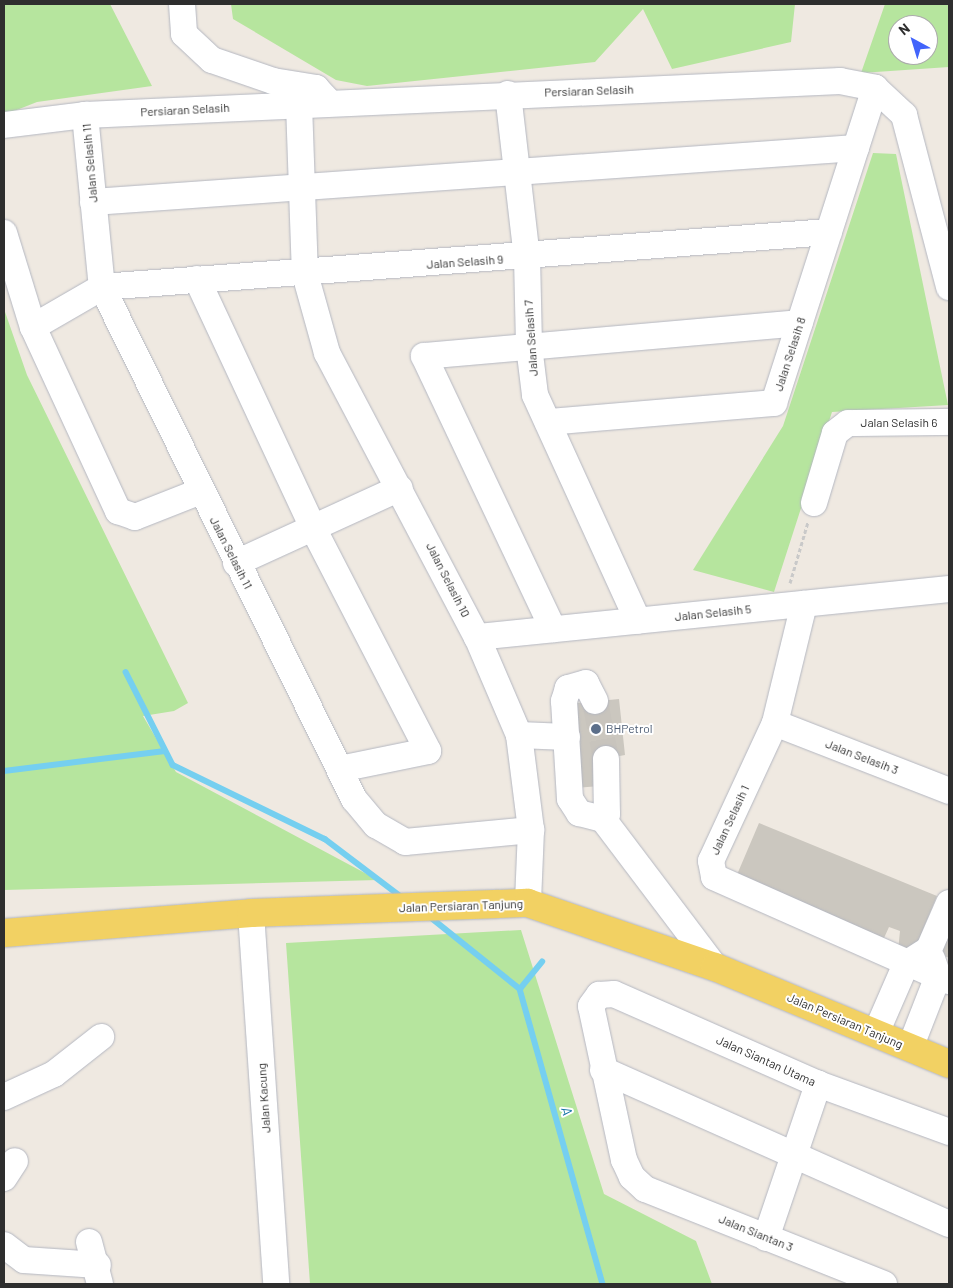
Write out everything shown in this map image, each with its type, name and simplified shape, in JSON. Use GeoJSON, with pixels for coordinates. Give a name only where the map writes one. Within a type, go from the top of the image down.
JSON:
{"type":"FeatureCollection","features":[{"type":"Feature","properties":{"kind":"main road","name":"Jalan Persiaran Tanjung"},"geometry":{"type":"LineString","coordinates":[[4,933],[251,912],[528,903],[715,967],[949,1064]]}},
{"type":"Feature","properties":{"kind":"street"},"geometry":{"type":"LineString","coordinates":[[182,4],[184,34],[212,60],[273,81],[316,88],[330,102]]}},
{"type":"Feature","properties":{"kind":"street","name":"Persiaran Selasih"},"geometry":{"type":"LineString","coordinates":[[4,125],[85,115],[508,94],[840,81],[875,88]]}},
{"type":"Feature","properties":{"kind":"street"},"geometry":{"type":"LineString","coordinates":[[875,88],[904,115],[949,287]]}},
{"type":"Feature","properties":{"kind":"street","name":"Jalan Selasih 8"},"geometry":{"type":"LineString","coordinates":[[548,422],[774,403],[875,88]]}},
{"type":"Feature","properties":{"kind":"street","name":"Jalan Selasih 7"},"geometry":{"type":"LineString","coordinates":[[508,94],[520,174],[527,257],[529,346],[535,395],[638,621]]}},
{"type":"Feature","properties":{"kind":"street","name":"Jalan Selasih 10"},"geometry":{"type":"LineString","coordinates":[[299,104],[305,274],[327,353],[400,488],[477,637],[519,735],[530,830],[528,903]]}},
{"type":"Feature","properties":{"kind":"street","name":"Jalan Selasih 11"},"geometry":{"type":"LineString","coordinates":[[85,115],[102,287],[201,492],[354,799],[376,825],[405,842],[530,830]]}},
{"type":"Feature","properties":{"kind":"street"},"geometry":{"type":"LineString","coordinates":[[93,202],[520,174],[856,148]]}},
{"type":"Feature","properties":{"kind":"street","name":"Jalan Selasih 9"},"geometry":{"type":"LineString","coordinates":[[102,287],[196,279],[305,274],[829,232]]}},
{"type":"Feature","properties":{"kind":"street"},"geometry":{"type":"LineString","coordinates":[[4,233],[33,328],[122,516],[135,517],[201,492]]}},
{"type":"Feature","properties":{"kind":"street"},"geometry":{"type":"LineString","coordinates":[[196,279],[313,528],[428,751],[340,769]]}},
{"type":"Feature","properties":{"kind":"street"},"geometry":{"type":"LineString","coordinates":[[33,328],[102,287]]}},
{"type":"Feature","properties":{"kind":"street"},"geometry":{"type":"LineString","coordinates":[[553,629],[424,356],[800,323]]}},
{"type":"Feature","properties":{"kind":"street","name":"Jalan Selasih 6"},"geometry":{"type":"LineString","coordinates":[[814,503],[835,433],[848,423],[949,422]]}},
{"type":"Feature","properties":{"kind":"street"},"geometry":{"type":"LineString","coordinates":[[236,563],[400,488]]}},
{"type":"Feature","properties":{"kind":"street","name":"Jalan Selasih 5"},"geometry":{"type":"LineString","coordinates":[[477,637],[949,589]]}},
{"type":"Feature","properties":{"kind":"street","name":"Jalan Selasih 1"},"geometry":{"type":"LineString","coordinates":[[793,605],[775,723],[711,860],[714,877],[943,979]]}},
{"type":"Feature","properties":{"kind":"street"},"geometry":{"type":"LineString","coordinates":[[595,701],[586,683],[568,688],[567,737],[570,799],[578,813],[603,819],[672,916],[715,967]]}},
{"type":"Feature","properties":{"kind":"street","name":"Jalan Selasih 3"},"geometry":{"type":"LineString","coordinates":[[775,723],[949,790]]}},
{"type":"Feature","properties":{"kind":"street"},"geometry":{"type":"LineString","coordinates":[[519,735],[567,737]]}},
{"type":"Feature","properties":{"kind":"street"},"geometry":{"type":"LineString","coordinates":[[603,819],[607,814],[606,759]]}},
{"type":"Feature","properties":{"kind":"street"},"geometry":{"type":"LineString","coordinates":[[876,1033],[906,964],[929,949],[949,903]]}},
{"type":"Feature","properties":{"kind":"street","name":"Jalan Kacung"},"geometry":{"type":"LineString","coordinates":[[251,912],[276,1284]]}},
{"type":"Feature","properties":{"kind":"street"},"geometry":{"type":"LineString","coordinates":[[910,1048],[943,979],[929,949]]}},
{"type":"Feature","properties":{"kind":"street","name":"Jalan Siantan Utama"},"geometry":{"type":"LineString","coordinates":[[603,1070],[591,1006],[599,995],[614,994],[818,1084],[949,1132]]}},
{"type":"Feature","properties":{"kind":"street"},"geometry":{"type":"LineString","coordinates":[[4,1097],[54,1074],[101,1038]]}},
{"type":"Feature","properties":{"kind":"street"},"geometry":{"type":"LineString","coordinates":[[603,1070],[949,1224]]}},
{"type":"Feature","properties":{"kind":"street","name":"Jalan Siantan 3"},"geometry":{"type":"LineString","coordinates":[[603,1070],[632,1177],[645,1188],[884,1284]]}},
{"type":"Feature","properties":{"kind":"street"},"geometry":{"type":"LineString","coordinates":[[766,1238],[818,1084]]}},
{"type":"Feature","properties":{"kind":"street"},"geometry":{"type":"LineString","coordinates":[[4,1245],[24,1260],[96,1264]]}},
{"type":"Feature","properties":{"kind":"path"},"geometry":{"type":"LineString","coordinates":[[793,605],[814,503]]}},
{"type":"Feature","properties":{"kind":"green space"},"geometry":{"type":"Polygon","coordinates":[[[4,4],[110,4],[152,86],[37,102],[4,115],[4,4]]]}},
{"type":"Feature","properties":{"kind":"green space"},"geometry":{"type":"Polygon","coordinates":[[[231,4],[795,4],[791,42],[672,69],[643,9],[595,62],[367,86],[336,80],[233,19],[231,4]]]}},
{"type":"Feature","properties":{"kind":"green space"},"geometry":{"type":"Polygon","coordinates":[[[885,4],[949,4],[949,67],[861,73],[885,4]]]}},
{"type":"Feature","properties":{"kind":"green space"},"geometry":{"type":"Polygon","coordinates":[[[873,153],[896,154],[948,405],[832,412],[774,592],[693,570],[783,426],[873,153]]]}},
{"type":"Feature","properties":{"kind":"green space"},"geometry":{"type":"Polygon","coordinates":[[[4,309],[27,375],[188,703],[174,711],[143,716],[176,772],[378,880],[4,890],[4,309]]]}},
{"type":"Feature","properties":{"kind":"green space"},"geometry":{"type":"Polygon","coordinates":[[[521,930],[604,1194],[696,1241],[712,1284],[310,1284],[286,943],[521,930]]]}},
{"type":"Feature","properties":{"kind":"building","name":"BHPetrol"},"geometry":{"type":"Polygon","coordinates":[[[619,699],[625,755],[598,760],[600,786],[575,788],[568,704],[619,699]]]}},
{"type":"Feature","properties":{"kind":"building"},"geometry":{"type":"Polygon","coordinates":[[[759,823],[937,896],[912,956],[898,951],[900,931],[889,927],[884,938],[736,877],[759,823]]]}},
{"type":"Feature","properties":{"kind":"building"},"geometry":{"type":"Polygon","coordinates":[[[949,933],[949,958],[940,954],[949,933]]]}},
{"type":"Feature","properties":{"kind":"waterway"},"geometry":{"type":"LineString","coordinates":[[126,672],[173,765],[325,839],[403,898]]}},
{"type":"Feature","properties":{"kind":"waterway"},"geometry":{"type":"LineString","coordinates":[[4,771],[165,751]]}},
{"type":"Feature","properties":{"kind":"waterway","name":"A"},"geometry":{"type":"LineString","coordinates":[[429,916],[520,989],[603,1284]]}},
{"type":"Feature","properties":{"kind":"waterway"},"geometry":{"type":"LineString","coordinates":[[520,989],[542,962]]}},
{"type":"Feature","properties":{"kind":"tunnel"},"geometry":{"type":"LineString","coordinates":[[595,701],[606,759]]}},
{"type":"Feature","properties":{"kind":"place","name":"BHPetrol"},"geometry":{"type":"Point","coordinates":[596,729]}}]}
